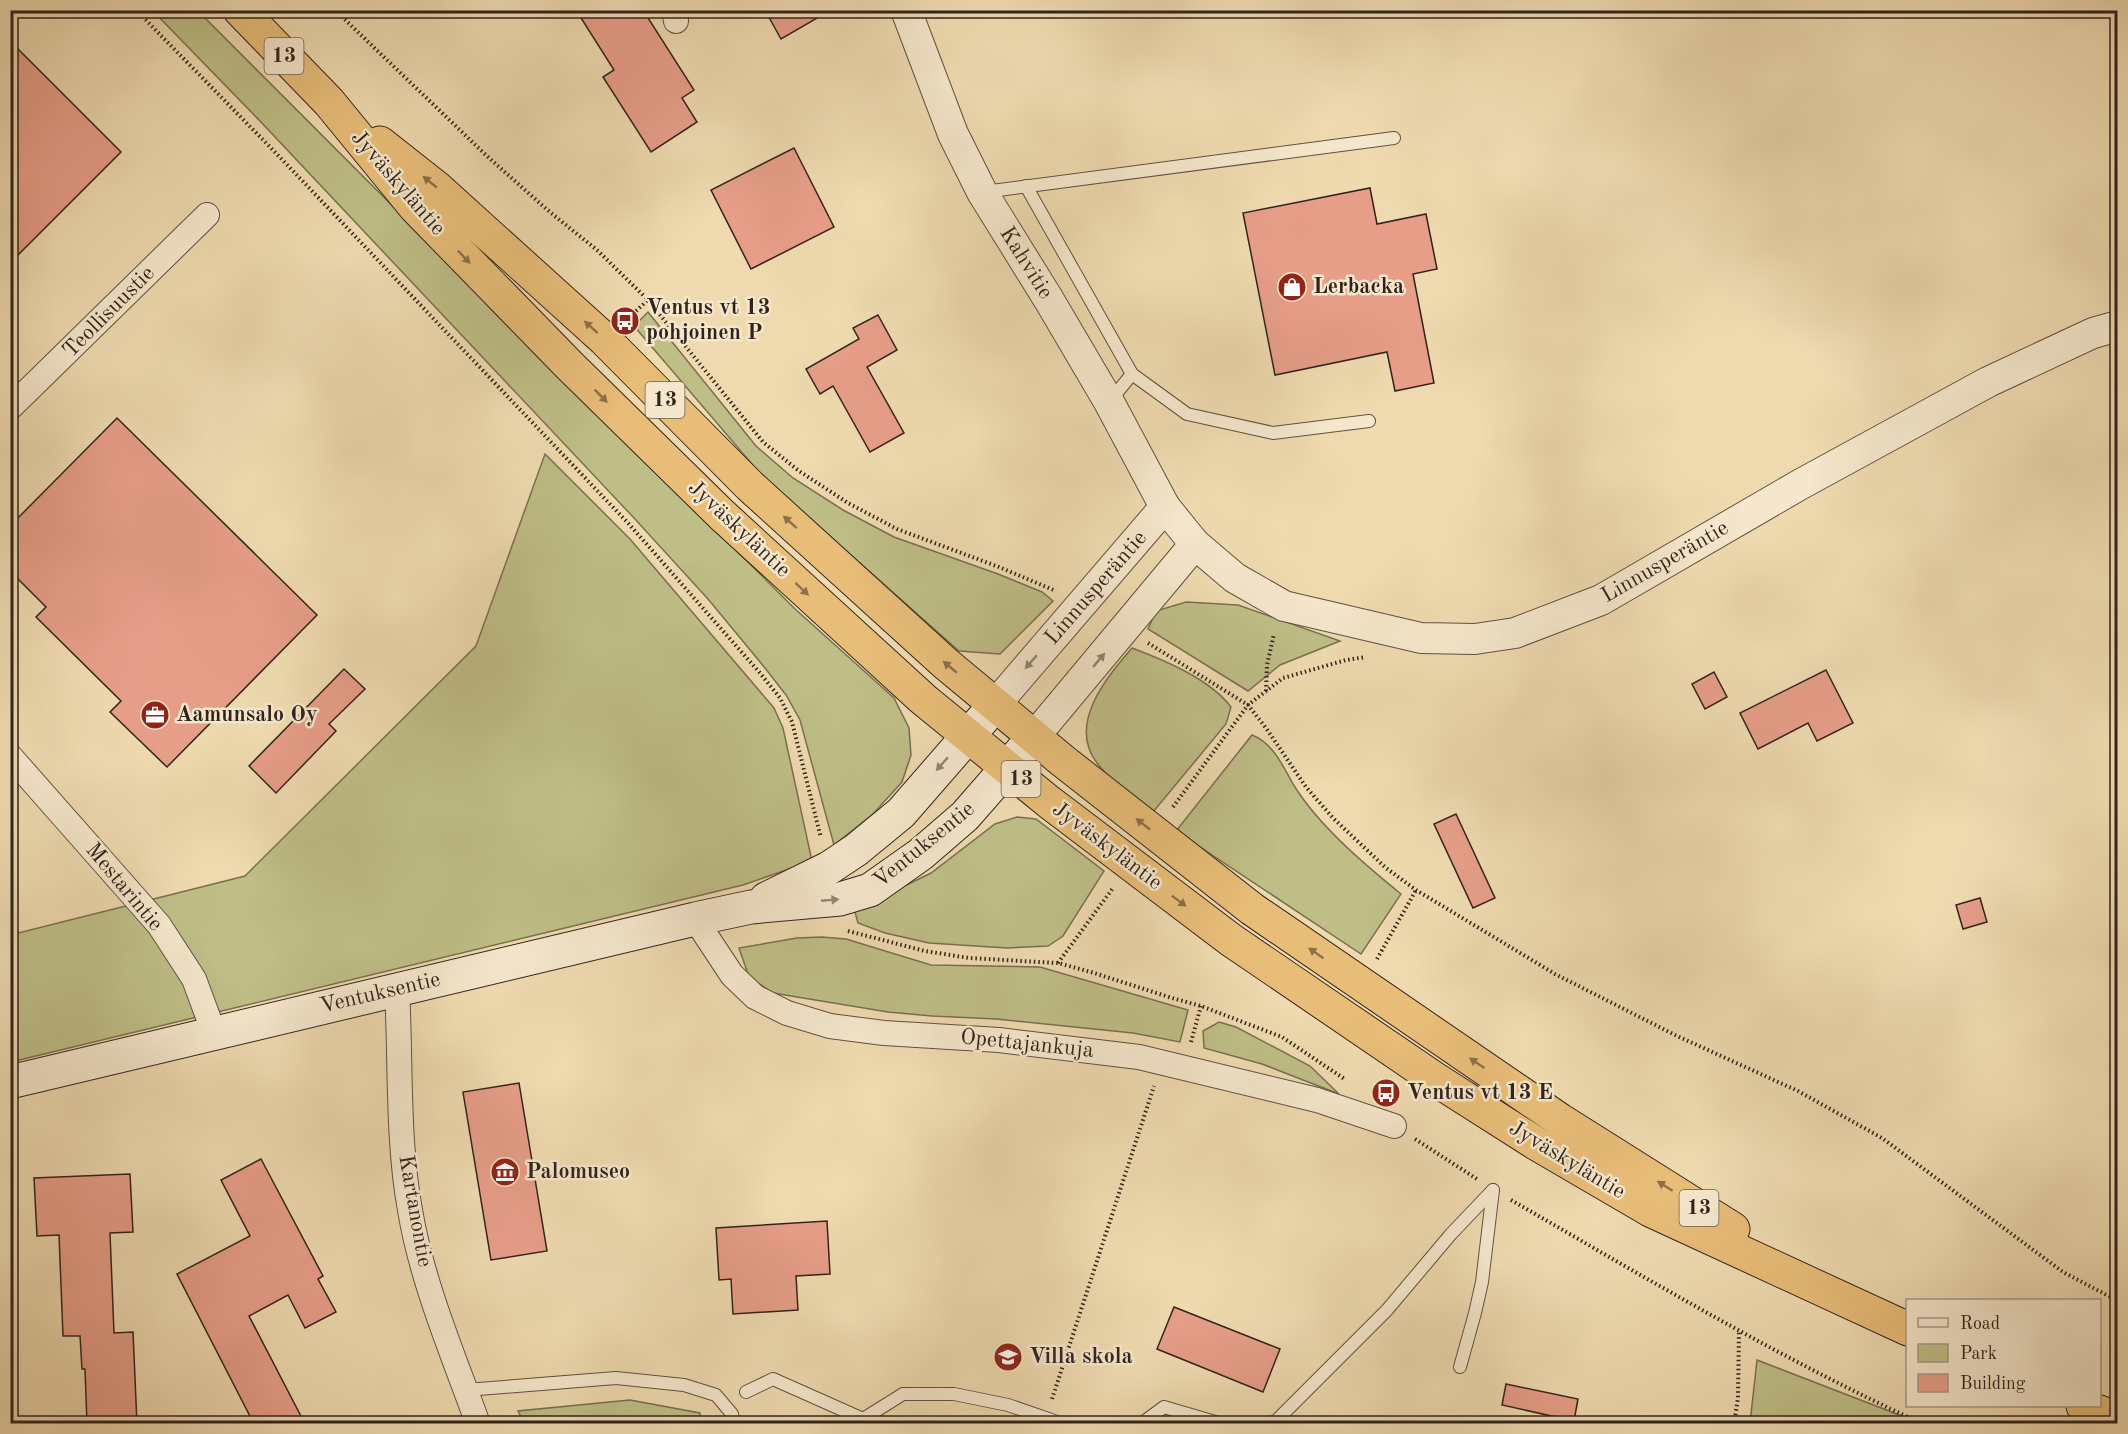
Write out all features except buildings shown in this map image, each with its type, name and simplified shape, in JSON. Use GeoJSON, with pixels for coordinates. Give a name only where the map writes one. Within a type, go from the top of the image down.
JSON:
{"type":"FeatureCollection","features":[{"type":"Feature","properties":{"kind":"highway","name":"Jyväskyläntie"},"geometry":{"type":"LineString","coordinates":[[240,10],[329,102],[415,207],[578,373],[722,515],[923,699],[1008,769],[1231,940],[1425,1072],[1537,1144],[1650,1210],[1839,1295],[1906,1328]]}},
{"type":"Feature","properties":{"kind":"highway","name":"Jyväskyläntie"},"geometry":{"type":"LineString","coordinates":[[329,102],[437,188],[604,339],[750,486],[945,663],[1034,737],[1252,909],[1362,986],[1560,1120],[1839,1295]]}},
{"type":"Feature","properties":{"kind":"highway"},"geometry":{"type":"LineString","coordinates":[[2086,1407],[2118,1419]]}},
{"type":"Feature","properties":{"kind":"main road","name":"Ventuksentie"},"geometry":{"type":"LineString","coordinates":[[751,907],[829,868],[856,850],[901,813],[995,705]]}},
{"type":"Feature","properties":{"kind":"main road","name":"Ventuksentie"},"geometry":{"type":"LineString","coordinates":[[10,1082],[695,919],[751,907],[840,899],[870,890],[921,854],[965,816],[1034,737]]}},
{"type":"Feature","properties":{"kind":"street","name":"Kahvitie"},"geometry":{"type":"LineString","coordinates":[[906,10],[953,134],[982,192],[1109,402],[1165,507]]}},
{"type":"Feature","properties":{"kind":"street","name":"Teollisuustie"},"geometry":{"type":"LineString","coordinates":[[10,408],[207,215]]}},
{"type":"Feature","properties":{"kind":"street","name":"Linnusperäntie"},"geometry":{"type":"LineString","coordinates":[[995,705],[1165,507],[1195,544],[1235,579],[1284,606],[1365,627],[1421,638],[1475,639],[1515,633],[1601,600],[1801,484],[1988,382],[2093,333],[2118,326]]}},
{"type":"Feature","properties":{"kind":"street","name":"Linnusperäntie"},"geometry":{"type":"LineString","coordinates":[[1034,737],[1195,544]]}},
{"type":"Feature","properties":{"kind":"street","name":"Mestarintie"},"geometry":{"type":"LineString","coordinates":[[10,756],[159,925],[194,979],[214,1033]]}},
{"type":"Feature","properties":{"kind":"street","name":"Opettajankuja"},"geometry":{"type":"LineString","coordinates":[[695,919],[732,975],[755,997],[787,1013],[830,1026],[884,1033],[1034,1043],[1139,1057],[1317,1100],[1394,1126]]}},
{"type":"Feature","properties":{"kind":"street","name":"Kartanontie"},"geometry":{"type":"LineString","coordinates":[[397,990],[403,1145],[410,1210],[428,1282],[478,1424]]}},
{"type":"Feature","properties":{"kind":"lane"},"geometry":{"type":"LineString","coordinates":[[982,192],[1394,138]]}},
{"type":"Feature","properties":{"kind":"lane"},"geometry":{"type":"LineString","coordinates":[[1026,186],[1132,374],[1187,414],[1272,433],[1369,421]]}},
{"type":"Feature","properties":{"kind":"lane"},"geometry":{"type":"LineString","coordinates":[[1109,402],[1132,374]]}},
{"type":"Feature","properties":{"kind":"lane"},"geometry":{"type":"LineString","coordinates":[[1460,1367],[1482,1282],[1493,1190]]}},
{"type":"Feature","properties":{"kind":"lane"},"geometry":{"type":"LineString","coordinates":[[1258,1424],[1275,1422],[1387,1310],[1450,1234],[1493,1190]]}},
{"type":"Feature","properties":{"kind":"lane"},"geometry":{"type":"LineString","coordinates":[[466,1390],[616,1378],[684,1385],[716,1395],[732,1414],[734,1424]]}},
{"type":"Feature","properties":{"kind":"lane"},"geometry":{"type":"LineString","coordinates":[[746,1392],[773,1379],[863,1419],[903,1394],[954,1394],[1008,1405],[1063,1424]]}},
{"type":"Feature","properties":{"kind":"lane"},"geometry":{"type":"LineString","coordinates":[[1141,1424],[1164,1407],[1222,1424]]}},
{"type":"Feature","properties":{"kind":"path"},"geometry":{"type":"LineString","coordinates":[[136,10],[273,150],[628,523],[760,673],[780,698],[792,722],[829,868]]}},
{"type":"Feature","properties":{"kind":"path"},"geometry":{"type":"LineString","coordinates":[[335,10],[489,158],[597,250],[648,300],[763,442],[799,471],[848,503],[897,529],[1044,585],[1082,604]]}},
{"type":"Feature","properties":{"kind":"path"},"geometry":{"type":"LineString","coordinates":[[1266,691],[1267,665],[1275,628],[1291,608]]}},
{"type":"Feature","properties":{"kind":"path"},"geometry":{"type":"LineString","coordinates":[[1125,629],[1248,705],[1306,787],[1333,818],[1386,868],[1416,890],[1554,974],[1675,1035],[1797,1092],[1882,1138],[2063,1272],[2118,1301]]}},
{"type":"Feature","properties":{"kind":"path"},"geometry":{"type":"LineString","coordinates":[[1172,808],[1248,705],[1283,678],[1346,660],[1376,656]]}},
{"type":"Feature","properties":{"kind":"path"},"geometry":{"type":"LineString","coordinates":[[1058,963],[1116,883]]}},
{"type":"Feature","properties":{"kind":"path"},"geometry":{"type":"LineString","coordinates":[[1362,986],[1416,890]]}},
{"type":"Feature","properties":{"kind":"path"},"geometry":{"type":"LineString","coordinates":[[840,899],[841,929],[876,940],[969,958],[1006,958],[1058,963],[1201,1006],[1282,1037],[1348,1081]]}},
{"type":"Feature","properties":{"kind":"path"},"geometry":{"type":"LineString","coordinates":[[1185,1067],[1201,1006]]}},
{"type":"Feature","properties":{"kind":"path"},"geometry":{"type":"LineString","coordinates":[[1046,1417],[1161,1063]]}},
{"type":"Feature","properties":{"kind":"path"},"geometry":{"type":"LineString","coordinates":[[1394,1126],[1493,1190],[1701,1310],[1863,1396],[1923,1424]]}},
{"type":"Feature","properties":{"kind":"path"},"geometry":{"type":"LineString","coordinates":[[1734,1424],[1738,1398],[1739,1330]]}},
{"type":"Feature","properties":{"kind":"green space"},"geometry":{"type":"Polygon","coordinates":[[[153,11],[198,11],[794,608],[894,698],[909,728],[911,755],[902,782],[873,814],[834,845],[800,720],[786,695],[765,668],[708,599],[634,518],[259,120],[153,11]]]}},
{"type":"Feature","properties":{"kind":"green space"},"geometry":{"type":"Polygon","coordinates":[[[648,312],[756,446],[793,478],[843,510],[894,537],[998,574],[1042,592],[1053,601],[1000,654],[959,651],[763,477],[634,326],[648,312]]]}},
{"type":"Feature","properties":{"kind":"green space"},"geometry":{"type":"Polygon","coordinates":[[[545,454],[630,539],[774,708],[783,728],[812,861],[743,885],[11,1062],[10,935],[245,876],[476,646],[545,454]]]}},
{"type":"Feature","properties":{"kind":"green space"},"geometry":{"type":"Polygon","coordinates":[[[1186,602],[1238,605],[1340,641],[1280,665],[1248,691],[1148,629],[1156,611],[1186,602]]]}},
{"type":"Feature","properties":{"kind":"green space"},"geometry":{"type":"Polygon","coordinates":[[[1132,648],[1199,679],[1231,707],[1226,724],[1153,812],[1116,783],[1097,763],[1089,748],[1086,733],[1088,717],[1102,687],[1132,648]]]}},
{"type":"Feature","properties":{"kind":"green space"},"geometry":{"type":"Polygon","coordinates":[[[1252,735],[1272,749],[1303,799],[1328,829],[1401,894],[1361,954],[1176,831],[1252,735]]]}},
{"type":"Feature","properties":{"kind":"green space"},"geometry":{"type":"Polygon","coordinates":[[[1017,817],[1036,819],[1104,871],[1063,936],[1048,946],[1007,948],[929,943],[885,933],[858,923],[853,905],[886,895],[931,873],[995,824],[1017,817]]]}},
{"type":"Feature","properties":{"kind":"green space"},"geometry":{"type":"Polygon","coordinates":[[[797,938],[846,939],[931,965],[1040,967],[1188,1010],[1180,1042],[1133,1033],[996,1019],[888,1012],[773,993],[749,977],[739,948],[797,938]]]}},
{"type":"Feature","properties":{"kind":"green space"},"geometry":{"type":"Polygon","coordinates":[[[1219,1022],[1236,1027],[1310,1066],[1339,1094],[1262,1064],[1204,1048],[1203,1031],[1219,1022]]]}},
{"type":"Feature","properties":{"kind":"green space"},"geometry":{"type":"Polygon","coordinates":[[[1757,1360],[1920,1423],[1750,1423],[1757,1360]]]}},
{"type":"Feature","properties":{"kind":"green space"},"geometry":{"type":"Polygon","coordinates":[[[630,1400],[700,1413],[701,1423],[524,1423],[518,1411],[630,1400]]]}},
{"type":"Feature","properties":{"kind":"place","name":"Lerbacka"},"geometry":{"type":"Point","coordinates":[1292,287]}},
{"type":"Feature","properties":{"kind":"place","name":"Ventus vt 13 pohjoinen P"},"geometry":{"type":"Point","coordinates":[625,321]}},
{"type":"Feature","properties":{"kind":"place","name":"Aamunsalo Oy"},"geometry":{"type":"Point","coordinates":[155,715]}},
{"type":"Feature","properties":{"kind":"place","name":"Ventus vt 13 E"},"geometry":{"type":"Point","coordinates":[1386,1093]}},
{"type":"Feature","properties":{"kind":"place","name":"Palomuseo"},"geometry":{"type":"Point","coordinates":[505,1172]}},
{"type":"Feature","properties":{"kind":"place","name":"Villa skola"},"geometry":{"type":"Point","coordinates":[1008,1357]}}]}
